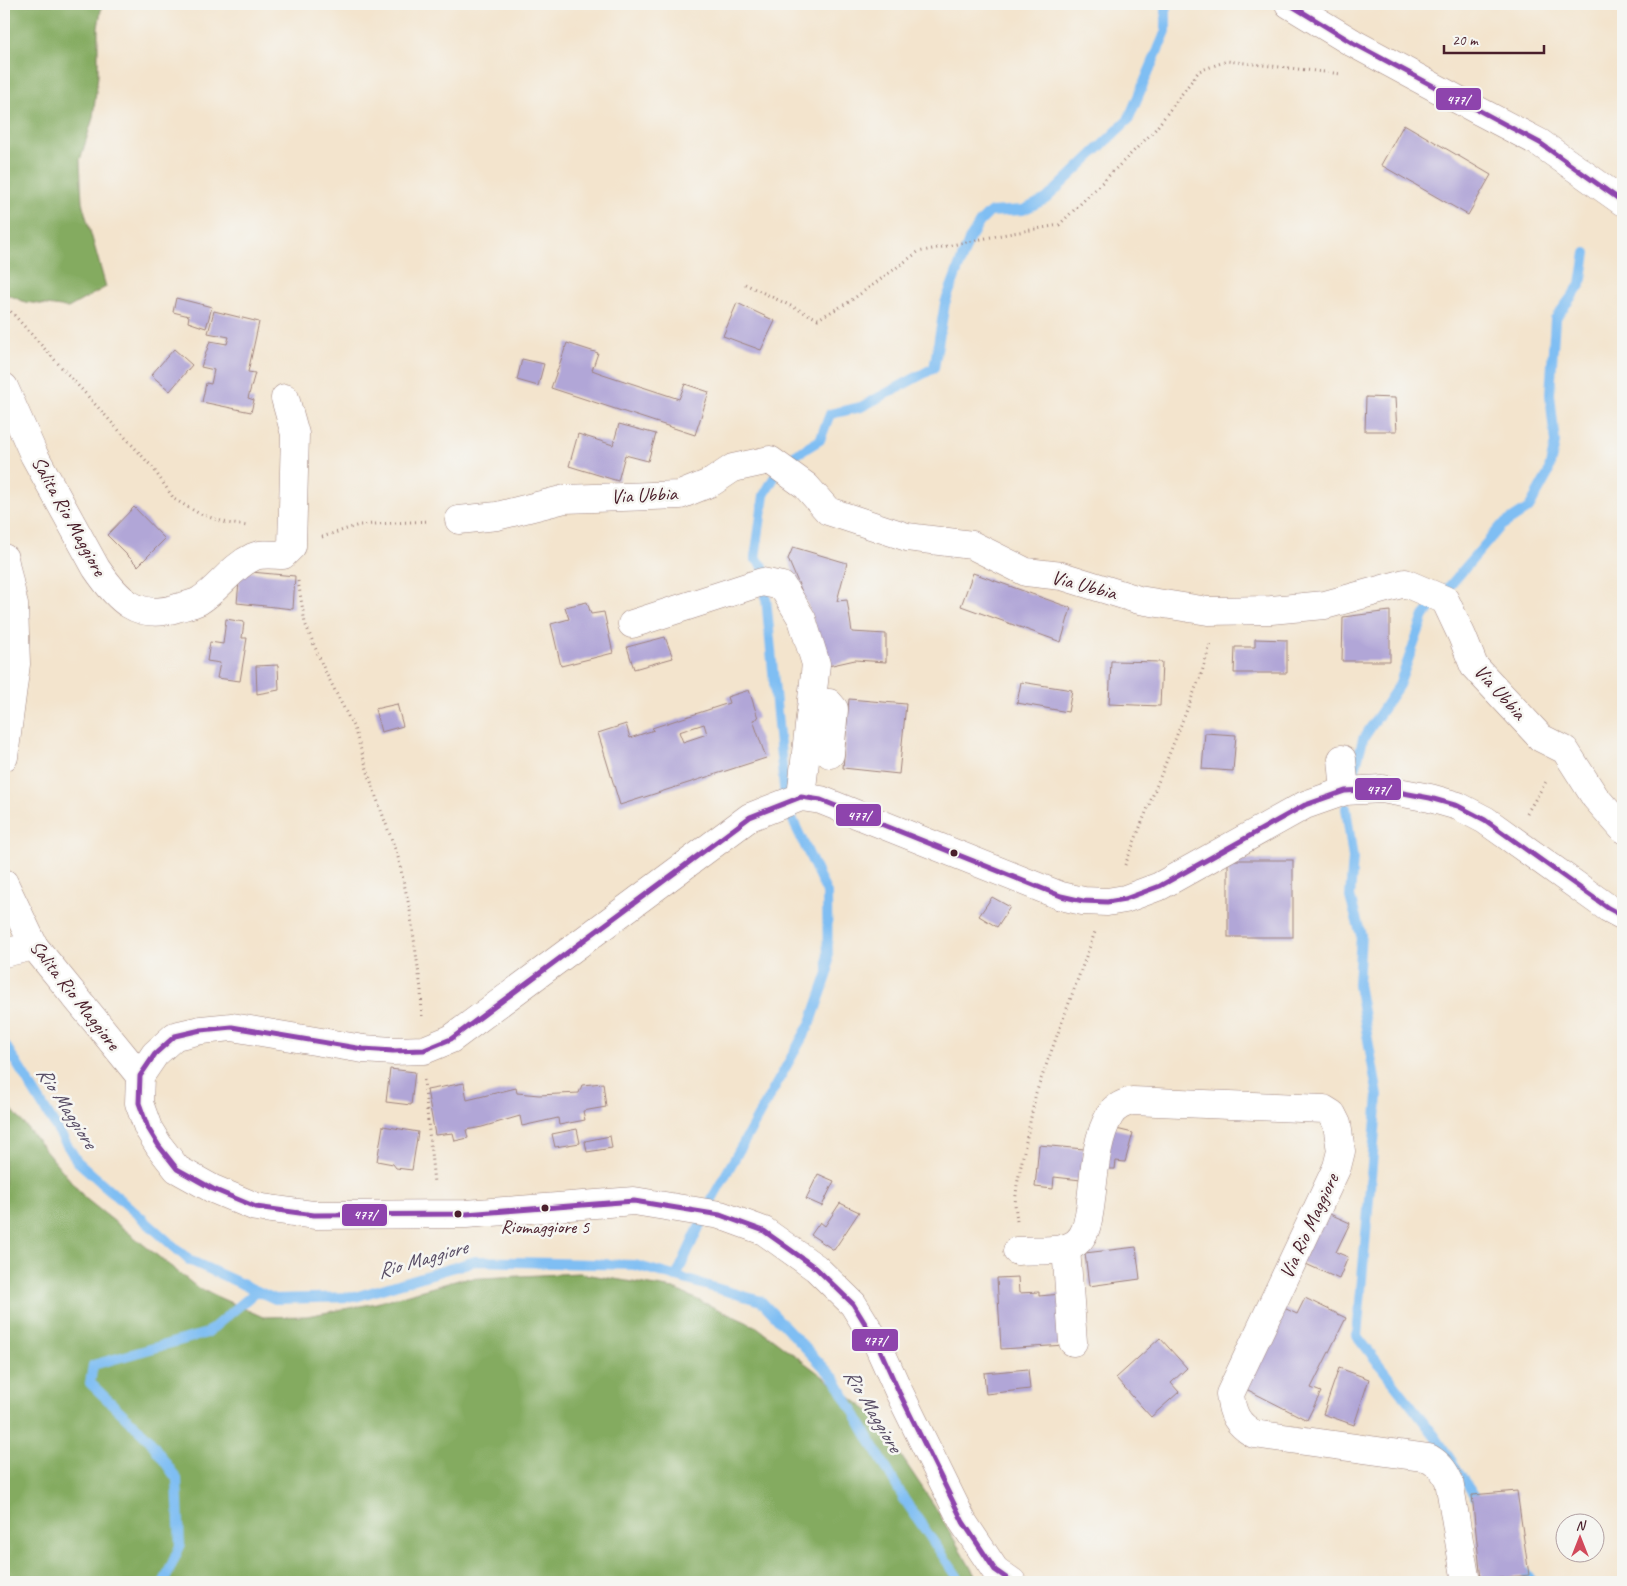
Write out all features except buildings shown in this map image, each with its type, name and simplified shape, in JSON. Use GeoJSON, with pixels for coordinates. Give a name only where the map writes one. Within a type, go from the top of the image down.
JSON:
{"type":"FeatureCollection","features":[{"type":"Feature","properties":{"kind":"street"},"geometry":{"type":"LineString","coordinates":[[1289,4],[1353,43],[1478,112],[1540,142],[1623,202]]}},
{"type":"Feature","properties":{"kind":"street","name":"Salita Rio Maggiore"},"geometry":{"type":"LineString","coordinates":[[4,387],[34,455],[96,568],[108,586],[137,610],[165,612],[199,601],[244,562],[255,556],[283,555],[292,546]]}},
{"type":"Feature","properties":{"kind":"street"},"geometry":{"type":"LineString","coordinates":[[285,398],[295,434],[292,546]]}},
{"type":"Feature","properties":{"kind":"street","name":"Via Ubbia"},"geometry":{"type":"LineString","coordinates":[[459,520],[497,516],[565,499],[680,495],[712,482],[733,468],[770,460],[806,486],[828,511],[907,537],[972,545],[1026,572],[1062,576],[1138,600],[1208,611],[1271,610],[1325,605],[1406,584],[1445,600],[1474,666],[1541,738],[1565,750]]}},
{"type":"Feature","properties":{"kind":"street"},"geometry":{"type":"LineString","coordinates":[[4,558],[14,604],[16,664],[4,757]]}},
{"type":"Feature","properties":{"kind":"street"},"geometry":{"type":"LineString","coordinates":[[632,624],[762,582],[782,586],[802,620],[816,664],[801,797]]}},
{"type":"Feature","properties":{"kind":"street"},"geometry":{"type":"LineString","coordinates":[[812,703],[829,703],[834,709],[830,754]]}},
{"type":"Feature","properties":{"kind":"street"},"geometry":{"type":"LineString","coordinates":[[1565,750],[1595,797],[1623,829]]}},
{"type":"Feature","properties":{"kind":"street"},"geometry":{"type":"LineString","coordinates":[[1342,759],[1345,791]]}},
{"type":"Feature","properties":{"kind":"street"},"geometry":{"type":"LineString","coordinates":[[1012,1582],[995,1570],[963,1522],[877,1343],[853,1304],[816,1268],[764,1231],[720,1215],[634,1201],[466,1214],[314,1215],[256,1207],[213,1189],[177,1169],[148,1128],[139,1103],[140,1076],[156,1054],[175,1036],[201,1030],[232,1027],[363,1049],[393,1051],[424,1050],[451,1039],[750,817],[801,797],[821,800],[1061,896],[1083,901],[1107,902],[1125,899],[1160,886],[1305,805],[1345,791],[1382,789],[1430,798],[1458,806],[1485,820],[1608,908],[1623,916]]}},
{"type":"Feature","properties":{"kind":"street","name":"Salita Rio Maggiore"},"geometry":{"type":"LineString","coordinates":[[4,883],[17,950],[140,1076]]}},
{"type":"Feature","properties":{"kind":"street","name":"Via Rio Maggiore"},"geometry":{"type":"LineString","coordinates":[[1066,1248],[1076,1243],[1083,1236],[1086,1229],[1100,1142],[1111,1113],[1122,1104],[1132,1101],[1270,1105],[1324,1109],[1332,1114],[1337,1124],[1341,1151],[1337,1168],[1230,1394],[1231,1405],[1243,1427],[1254,1434],[1429,1458],[1438,1464],[1445,1472],[1449,1481],[1466,1582]]}},
{"type":"Feature","properties":{"kind":"street"},"geometry":{"type":"LineString","coordinates":[[1021,1250],[1066,1248],[1073,1342]]}},
{"type":"Feature","properties":{"kind":"path"},"geometry":{"type":"LineString","coordinates":[[4,4],[4,15]]}},
{"type":"Feature","properties":{"kind":"path"},"geometry":{"type":"LineString","coordinates":[[745,284],[818,319],[849,302],[918,252],[1059,225],[1154,131],[1199,71],[1227,61],[1343,74]]}},
{"type":"Feature","properties":{"kind":"path"},"geometry":{"type":"LineString","coordinates":[[4,304],[153,468],[174,499],[200,514],[227,523],[246,525],[271,534],[292,546],[359,525],[459,520]]}},
{"type":"Feature","properties":{"kind":"path"},"geometry":{"type":"LineString","coordinates":[[292,546],[305,623],[324,669],[354,728],[398,857],[410,910],[421,989],[424,1088],[438,1214]]}},
{"type":"Feature","properties":{"kind":"path"},"geometry":{"type":"LineString","coordinates":[[1021,1250],[1015,1204],[1036,1093],[1107,902],[1132,851],[1202,672],[1215,628],[1218,610]]}},
{"type":"Feature","properties":{"kind":"path"},"geometry":{"type":"LineString","coordinates":[[1511,839],[1565,750]]}},
{"type":"Feature","properties":{"kind":"green space"},"geometry":{"type":"Polygon","coordinates":[[[4,4],[102,4],[98,28],[98,75],[93,118],[80,160],[82,202],[106,287],[68,308],[25,302],[4,293],[4,4]]]}},
{"type":"Feature","properties":{"kind":"green space"},"geometry":{"type":"Polygon","coordinates":[[[4,1100],[85,1198],[198,1288],[263,1317],[307,1316],[376,1303],[462,1279],[579,1273],[674,1289],[757,1327],[873,1414],[934,1505],[976,1577],[983,1582],[4,1582],[4,1100]]]}},
{"type":"Feature","properties":{"kind":"waterway"},"geometry":{"type":"LineString","coordinates":[[785,798],[763,566],[755,558],[764,495],[778,471],[789,459],[820,440],[830,414],[861,407],[934,368],[945,303],[969,240],[980,222],[990,212],[1023,210],[1046,199],[1128,120],[1166,31],[1166,4]]}},
{"type":"Feature","properties":{"kind":"waterway"},"geometry":{"type":"LineString","coordinates":[[1353,777],[1363,739],[1399,685],[1424,616],[1501,526],[1529,508],[1548,474],[1555,443],[1550,394],[1555,319],[1581,284],[1586,253]]}},
{"type":"Feature","properties":{"kind":"waterway"},"geometry":{"type":"LineString","coordinates":[[1346,808],[1353,858],[1350,897],[1361,935],[1358,984],[1378,1096],[1357,1336],[1435,1436],[1480,1504]]}},
{"type":"Feature","properties":{"kind":"waterway"},"geometry":{"type":"LineString","coordinates":[[676,1277],[712,1199],[811,1022],[828,973],[827,893],[789,812]]}},
{"type":"Feature","properties":{"kind":"waterway","name":"Rio Maggiore"},"geometry":{"type":"LineString","coordinates":[[4,1043],[77,1161],[189,1260],[275,1299],[355,1297],[475,1261],[635,1265],[761,1301],[835,1379],[904,1499],[961,1582]]}},
{"type":"Feature","properties":{"kind":"waterway"},"geometry":{"type":"LineString","coordinates":[[164,1582],[180,1546],[177,1479],[148,1438],[90,1383],[93,1365],[207,1333],[257,1291]]}},
{"type":"Feature","properties":{"kind":"waterway"},"geometry":{"type":"LineString","coordinates":[[1520,1565],[1532,1582]]}},
{"type":"Feature","properties":{"kind":"transit line","name":"477/"},"geometry":{"type":"LineString","coordinates":[[1289,4],[1353,43],[1540,143],[1623,202]]}},
{"type":"Feature","properties":{"kind":"transit line","name":"477/"},"geometry":{"type":"LineString","coordinates":[[1012,1582],[995,1570],[963,1522],[877,1343],[853,1304],[816,1268],[764,1231],[720,1215],[634,1201],[466,1214],[314,1215],[256,1207],[213,1189],[177,1169],[148,1128],[139,1103],[140,1076],[155,1054],[175,1036],[201,1030],[232,1027],[363,1049],[393,1051],[424,1050],[451,1039],[750,817],[801,797],[821,800],[1061,896],[1083,901],[1107,902],[1125,899],[1160,886],[1305,805],[1345,791],[1382,789],[1430,798],[1458,806],[1485,820],[1608,908],[1623,916]]}},
{"type":"Feature","properties":{"kind":"place","name":"Riomaggiore 5"},"geometry":{"type":"Point","coordinates":[545,1208]}}]}
